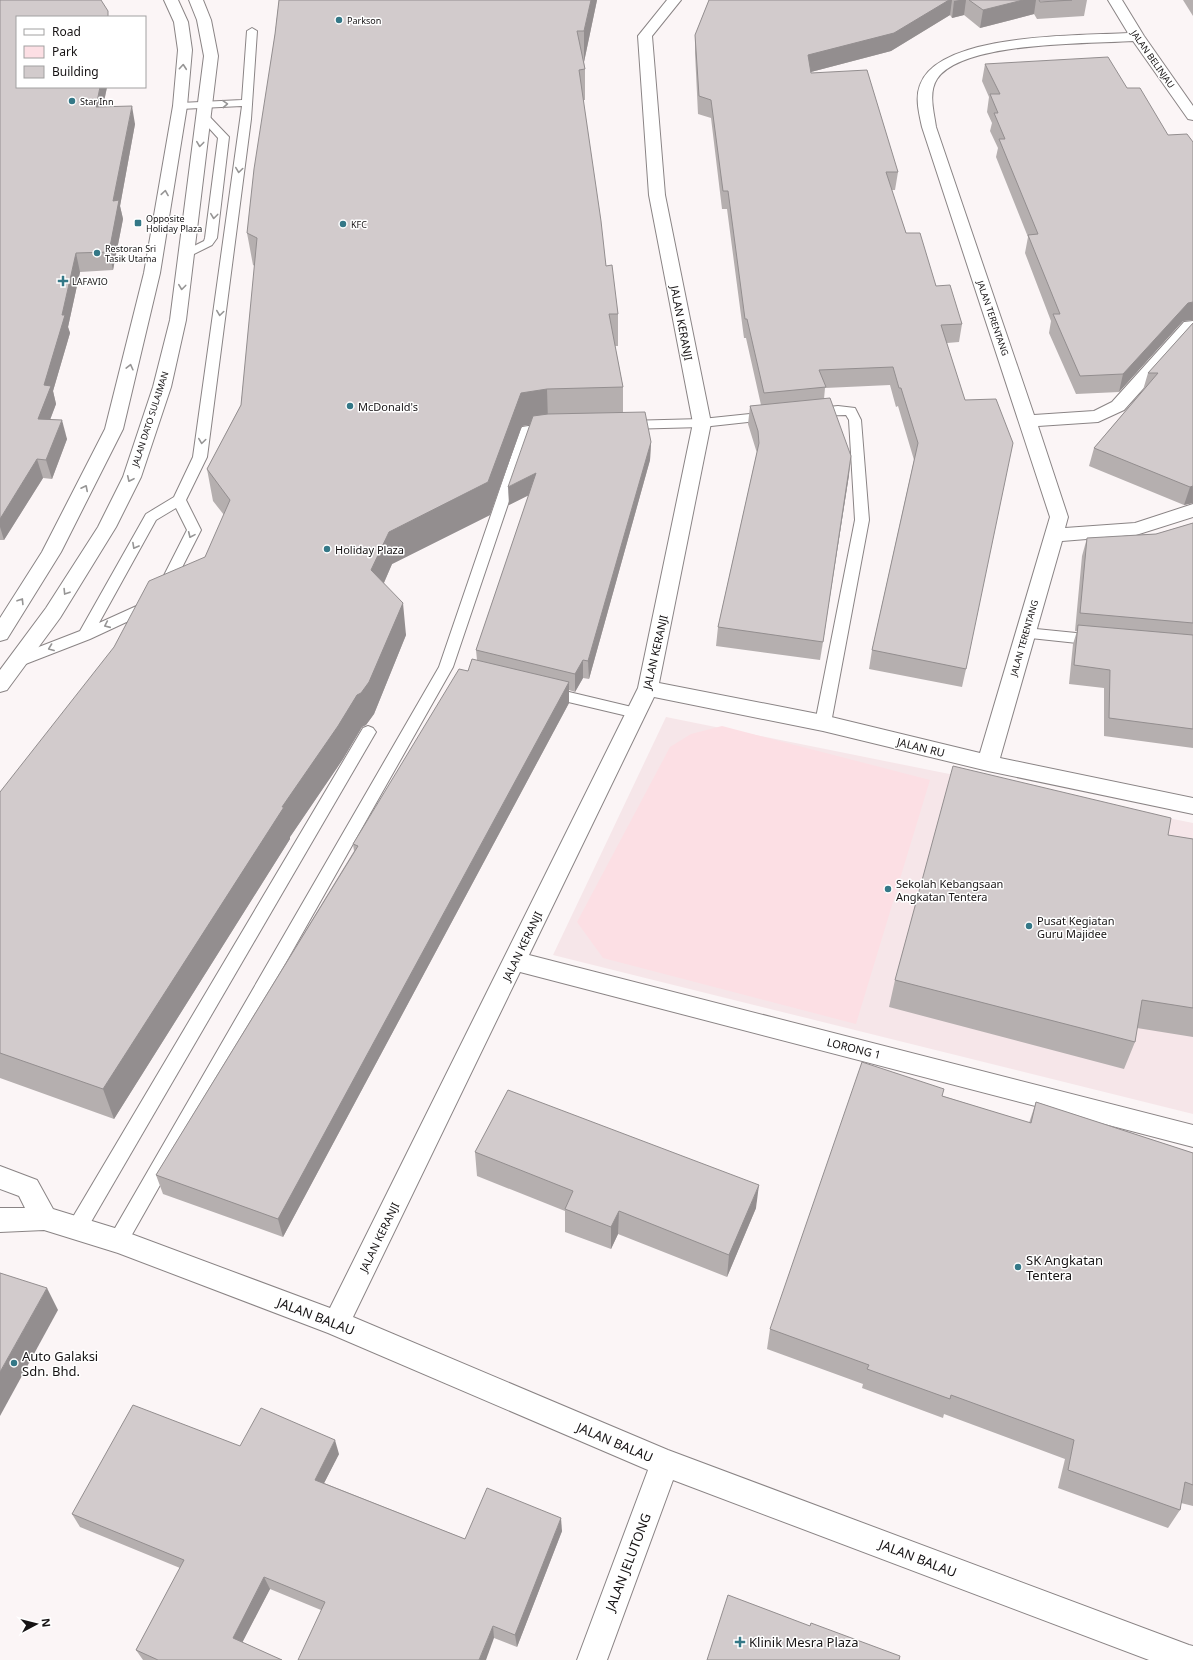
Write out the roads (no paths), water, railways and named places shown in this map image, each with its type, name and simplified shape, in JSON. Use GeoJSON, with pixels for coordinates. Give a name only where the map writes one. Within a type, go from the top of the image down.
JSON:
{"type":"FeatureCollection","features":[{"type":"Feature","properties":{"kind":"street"},"geometry":{"type":"LineString","coordinates":[[0,634],[52,552],[114,429],[152,273],[180,106],[184,50],[181,22],[171,0]]}},
{"type":"Feature","properties":{"kind":"street","name":"JALAN DATO SULAIMAN"},"geometry":{"type":"LineString","coordinates":[[0,685],[53,613],[98,540],[132,477],[162,387],[178,320],[211,56],[207,30],[201,10],[196,0]]}},
{"type":"Feature","properties":{"kind":"street","name":"JALAN KERANJI"},"geometry":{"type":"LineString","coordinates":[[336,1323],[648,688],[702,423],[657,195],[645,36],[674,0]]}},
{"type":"Feature","properties":{"kind":"street","name":"JALAN BELINJAU"},"geometry":{"type":"LineString","coordinates":[[1116,0],[1137,37],[1193,116]]}},
{"type":"Feature","properties":{"kind":"street","name":"JALAN TERENTANG"},"geometry":{"type":"LineString","coordinates":[[988,763],[1059,517],[929,127],[924,98],[930,79],[947,63],[975,52],[1014,45],[1137,37]]}},
{"type":"Feature","properties":{"kind":"street"},"geometry":{"type":"LineString","coordinates":[[1028,421],[1098,416],[1118,406],[1190,326],[1193,326]]}},
{"type":"Feature","properties":{"kind":"street"},"geometry":{"type":"LineString","coordinates":[[1054,534],[1136,529],[1193,510]]}},
{"type":"Feature","properties":{"kind":"street","name":"JALAN RU"},"geometry":{"type":"LineString","coordinates":[[648,688],[823,723],[988,763],[1193,806]]}},
{"type":"Feature","properties":{"kind":"street","name":"LORONG 1"},"geometry":{"type":"LineString","coordinates":[[514,961],[1193,1136]]}},
{"type":"Feature","properties":{"kind":"street"},"geometry":{"type":"LineString","coordinates":[[0,1177],[28,1188],[44,1218]]}},
{"type":"Feature","properties":{"kind":"street","name":"JALAN BALAU"},"geometry":{"type":"LineString","coordinates":[[0,1220],[44,1218],[118,1241],[336,1323],[665,1463],[1189,1660]]}},
{"type":"Feature","properties":{"kind":"street","name":"JALAN JELUTONG"},"geometry":{"type":"LineString","coordinates":[[592,1660],[665,1463]]}},
{"type":"Feature","properties":{"kind":"lane"},"geometry":{"type":"LineString","coordinates":[[85,635],[151,517],[179,500],[200,457],[245,127],[252,31]]}},
{"type":"Feature","properties":{"kind":"lane"},"geometry":{"type":"LineString","coordinates":[[180,106],[204,110],[246,103]]}},
{"type":"Feature","properties":{"kind":"lane"},"geometry":{"type":"LineString","coordinates":[[800,413],[838,410],[850,411],[855,420],[862,520],[823,723]]}},
{"type":"Feature","properties":{"kind":"lane"},"geometry":{"type":"LineString","coordinates":[[610,426],[702,423],[785,415]]}},
{"type":"Feature","properties":{"kind":"lane"},"geometry":{"type":"LineString","coordinates":[[118,1241],[454,669],[527,430],[564,427]]}},
{"type":"Feature","properties":{"kind":"lane"},"geometry":{"type":"LineString","coordinates":[[18,661],[85,635],[158,602],[194,530],[179,500]]}},
{"type":"Feature","properties":{"kind":"lane"},"geometry":{"type":"LineString","coordinates":[[1026,633],[1109,641]]}},
{"type":"Feature","properties":{"kind":"lane"},"geometry":{"type":"LineString","coordinates":[[537,689],[636,713]]}},
{"type":"Feature","properties":{"kind":"lane"},"geometry":{"type":"LineString","coordinates":[[77,1228],[368,732]]}},
{"type":"Feature","properties":{"kind":"place","name":"Parkson"},"geometry":{"type":"Point","coordinates":[339,20]}},
{"type":"Feature","properties":{"kind":"place","name":"Star Inn"},"geometry":{"type":"Point","coordinates":[72,101]}},
{"type":"Feature","properties":{"kind":"place","name":"Opposite Holiday Plaza"},"geometry":{"type":"Point","coordinates":[138,223]}},
{"type":"Feature","properties":{"kind":"place","name":"KFC"},"geometry":{"type":"Point","coordinates":[343,224]}},
{"type":"Feature","properties":{"kind":"place","name":"Restoran Sri Tasik Utama"},"geometry":{"type":"Point","coordinates":[97,253]}},
{"type":"Feature","properties":{"kind":"place","name":"LAFAVIO"},"geometry":{"type":"Point","coordinates":[63,281]}},
{"type":"Feature","properties":{"kind":"place","name":"McDonald's"},"geometry":{"type":"Point","coordinates":[350,406]}},
{"type":"Feature","properties":{"kind":"place","name":"Holiday Plaza"},"geometry":{"type":"Point","coordinates":[327,549]}},
{"type":"Feature","properties":{"kind":"place","name":"Sekolah Kebangsaan Angkatan Tentera"},"geometry":{"type":"Point","coordinates":[888,889]}},
{"type":"Feature","properties":{"kind":"place","name":"Pusat Kegiatan Guru Majidee"},"geometry":{"type":"Point","coordinates":[1029,926]}},
{"type":"Feature","properties":{"kind":"place","name":"SK Angkatan Tentera"},"geometry":{"type":"Point","coordinates":[1018,1267]}},
{"type":"Feature","properties":{"kind":"place","name":"Auto Galaksi Sdn. Bhd."},"geometry":{"type":"Point","coordinates":[14,1363]}},
{"type":"Feature","properties":{"kind":"place","name":"Klinik Mesra Plaza"},"geometry":{"type":"Point","coordinates":[740,1642]}}]}
